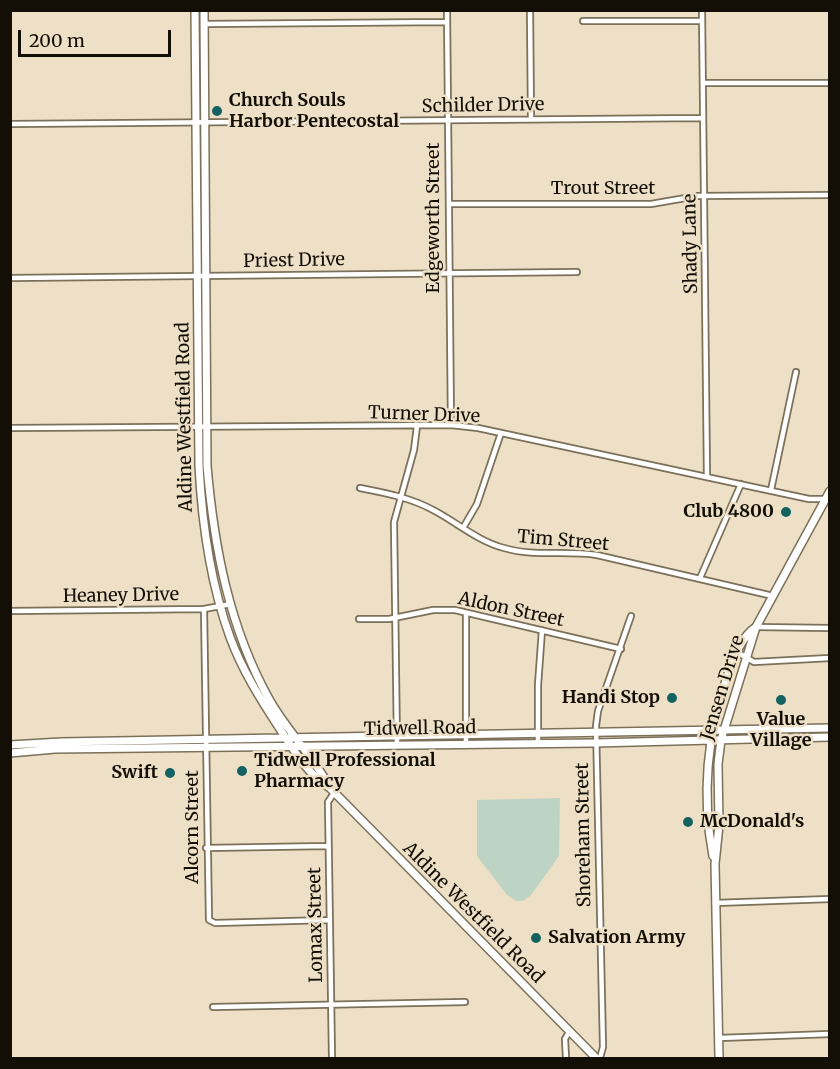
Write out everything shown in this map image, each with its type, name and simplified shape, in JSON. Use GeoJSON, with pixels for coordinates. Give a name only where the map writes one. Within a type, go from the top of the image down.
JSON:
{"type":"FeatureCollection","features":[{"type":"Feature","properties":{"kind":"main road","name":"Aldine Westfield Road"},"geometry":{"type":"LineString","coordinates":[[195,10],[199,427],[203,523],[230,636],[291,747],[318,781],[332,790]]}},
{"type":"Feature","properties":{"kind":"main road","name":"Aldine Westfield Road"},"geometry":{"type":"LineString","coordinates":[[204,10],[207,427],[213,522],[218,559],[249,669],[300,747],[332,790],[598,1059]]}},
{"type":"Feature","properties":{"kind":"main road"},"geometry":{"type":"LineString","coordinates":[[196,197],[205,197]]}},
{"type":"Feature","properties":{"kind":"main road"},"geometry":{"type":"LineString","coordinates":[[198,350],[207,350]]}},
{"type":"Feature","properties":{"kind":"main road","name":"Jensen Drive"},"geometry":{"type":"LineString","coordinates":[[719,1059],[715,864],[721,740],[756,627],[828,496]]}},
{"type":"Feature","properties":{"kind":"main road","name":"Jensen Drive"},"geometry":{"type":"LineString","coordinates":[[715,864],[706,807],[710,740],[716,709],[737,652],[750,631],[756,627]]}},
{"type":"Feature","properties":{"kind":"main road"},"geometry":{"type":"LineString","coordinates":[[820,728],[820,737]]}},
{"type":"Feature","properties":{"kind":"main road","name":"Tidwell Road"},"geometry":{"type":"LineString","coordinates":[[10,753],[55,745],[138,750],[300,747],[397,744],[538,734],[830,728]]}},
{"type":"Feature","properties":{"kind":"main road"},"geometry":{"type":"LineString","coordinates":[[779,729],[779,738]]}},
{"type":"Feature","properties":{"kind":"main road","name":"Tidwell Road"},"geometry":{"type":"LineString","coordinates":[[10,745],[139,740],[397,736],[595,743],[830,737]]}},
{"type":"Feature","properties":{"kind":"main road"},"geometry":{"type":"LineString","coordinates":[[138,750],[139,740]]}},
{"type":"Feature","properties":{"kind":"street","name":"Edgeworth Street"},"geometry":{"type":"LineString","coordinates":[[447,10],[451,425]]}},
{"type":"Feature","properties":{"kind":"street"},"geometry":{"type":"LineString","coordinates":[[530,10],[531,118]]}},
{"type":"Feature","properties":{"kind":"street","name":"Shady Lane"},"geometry":{"type":"LineString","coordinates":[[702,10],[707,477]]}},
{"type":"Feature","properties":{"kind":"street"},"geometry":{"type":"LineString","coordinates":[[583,21],[702,21]]}},
{"type":"Feature","properties":{"kind":"street"},"geometry":{"type":"LineString","coordinates":[[195,25],[447,22]]}},
{"type":"Feature","properties":{"kind":"street"},"geometry":{"type":"LineString","coordinates":[[703,83],[830,83]]}},
{"type":"Feature","properties":{"kind":"street","name":"Schilder Drive"},"geometry":{"type":"LineString","coordinates":[[10,124],[703,118]]}},
{"type":"Feature","properties":{"kind":"street","name":"Trout Street"},"geometry":{"type":"LineString","coordinates":[[449,204],[651,204],[704,196],[830,195]]}},
{"type":"Feature","properties":{"kind":"street","name":"Priest Drive"},"geometry":{"type":"LineString","coordinates":[[10,278],[577,273]]}},
{"type":"Feature","properties":{"kind":"street"},"geometry":{"type":"LineString","coordinates":[[771,490],[796,372]]}},
{"type":"Feature","properties":{"kind":"street","name":"Turner Drive"},"geometry":{"type":"LineString","coordinates":[[10,428],[451,425],[501,433],[809,500],[828,496]]}},
{"type":"Feature","properties":{"kind":"street"},"geometry":{"type":"LineString","coordinates":[[397,744],[394,522],[414,450],[417,426]]}},
{"type":"Feature","properties":{"kind":"street"},"geometry":{"type":"LineString","coordinates":[[463,528],[477,504],[501,433]]}},
{"type":"Feature","properties":{"kind":"street"},"geometry":{"type":"LineString","coordinates":[[700,578],[741,484]]}},
{"type":"Feature","properties":{"kind":"street","name":"Tim Street"},"geometry":{"type":"LineString","coordinates":[[360,488],[400,497],[434,510],[481,540],[506,549],[526,552],[587,553],[774,596]]}},
{"type":"Feature","properties":{"kind":"street","name":"Heaney Drive"},"geometry":{"type":"LineString","coordinates":[[10,611],[204,609],[231,604]]}},
{"type":"Feature","properties":{"kind":"street","name":"Alcorn Street"},"geometry":{"type":"LineString","coordinates":[[204,609],[207,916],[215,923],[329,920]]}},
{"type":"Feature","properties":{"kind":"street","name":"Aldon Street"},"geometry":{"type":"LineString","coordinates":[[359,619],[395,618],[433,610],[466,613],[621,649]]}},
{"type":"Feature","properties":{"kind":"street"},"geometry":{"type":"LineString","coordinates":[[466,613],[466,739]]}},
{"type":"Feature","properties":{"kind":"street","name":"Shoreham Street"},"geometry":{"type":"LineString","coordinates":[[598,1059],[603,1047],[595,743],[598,711],[631,616]]}},
{"type":"Feature","properties":{"kind":"street"},"geometry":{"type":"LineString","coordinates":[[756,627],[830,628]]}},
{"type":"Feature","properties":{"kind":"street"},"geometry":{"type":"LineString","coordinates":[[538,742],[539,661],[542,630]]}},
{"type":"Feature","properties":{"kind":"street"},"geometry":{"type":"LineString","coordinates":[[737,652],[754,662],[830,658]]}},
{"type":"Feature","properties":{"kind":"street","name":"Lomax Street"},"geometry":{"type":"LineString","coordinates":[[332,790],[328,802],[332,1059]]}},
{"type":"Feature","properties":{"kind":"street"},"geometry":{"type":"LineString","coordinates":[[206,848],[328,846]]}},
{"type":"Feature","properties":{"kind":"street"},"geometry":{"type":"LineString","coordinates":[[715,903],[830,899]]}},
{"type":"Feature","properties":{"kind":"street"},"geometry":{"type":"LineString","coordinates":[[213,1007],[465,1002]]}},
{"type":"Feature","properties":{"kind":"street"},"geometry":{"type":"LineString","coordinates":[[566,1059],[565,1039],[569,1032]]}},
{"type":"Feature","properties":{"kind":"street"},"geometry":{"type":"LineString","coordinates":[[719,1038],[830,1034]]}},
{"type":"Feature","properties":{"kind":"green space"},"geometry":{"type":"Polygon","coordinates":[[[560,798],[559,856],[531,895],[523,901],[516,901],[507,895],[477,856],[477,800],[560,798]]]}},
{"type":"Feature","properties":{"kind":"place","name":"Church Souls Harbor Pentecostal"},"geometry":{"type":"Point","coordinates":[217,111]}},
{"type":"Feature","properties":{"kind":"place","name":"Club 4800"},"geometry":{"type":"Point","coordinates":[786,512]}},
{"type":"Feature","properties":{"kind":"place","name":"Handi Stop"},"geometry":{"type":"Point","coordinates":[672,698]}},
{"type":"Feature","properties":{"kind":"place","name":"Value Village"},"geometry":{"type":"Point","coordinates":[781,700]}},
{"type":"Feature","properties":{"kind":"place","name":"Tidwell Professional Pharmacy"},"geometry":{"type":"Point","coordinates":[242,771]}},
{"type":"Feature","properties":{"kind":"place","name":"Swift"},"geometry":{"type":"Point","coordinates":[170,773]}},
{"type":"Feature","properties":{"kind":"place","name":"McDonald's"},"geometry":{"type":"Point","coordinates":[688,822]}},
{"type":"Feature","properties":{"kind":"place","name":"Salvation Army"},"geometry":{"type":"Point","coordinates":[536,938]}}]}
